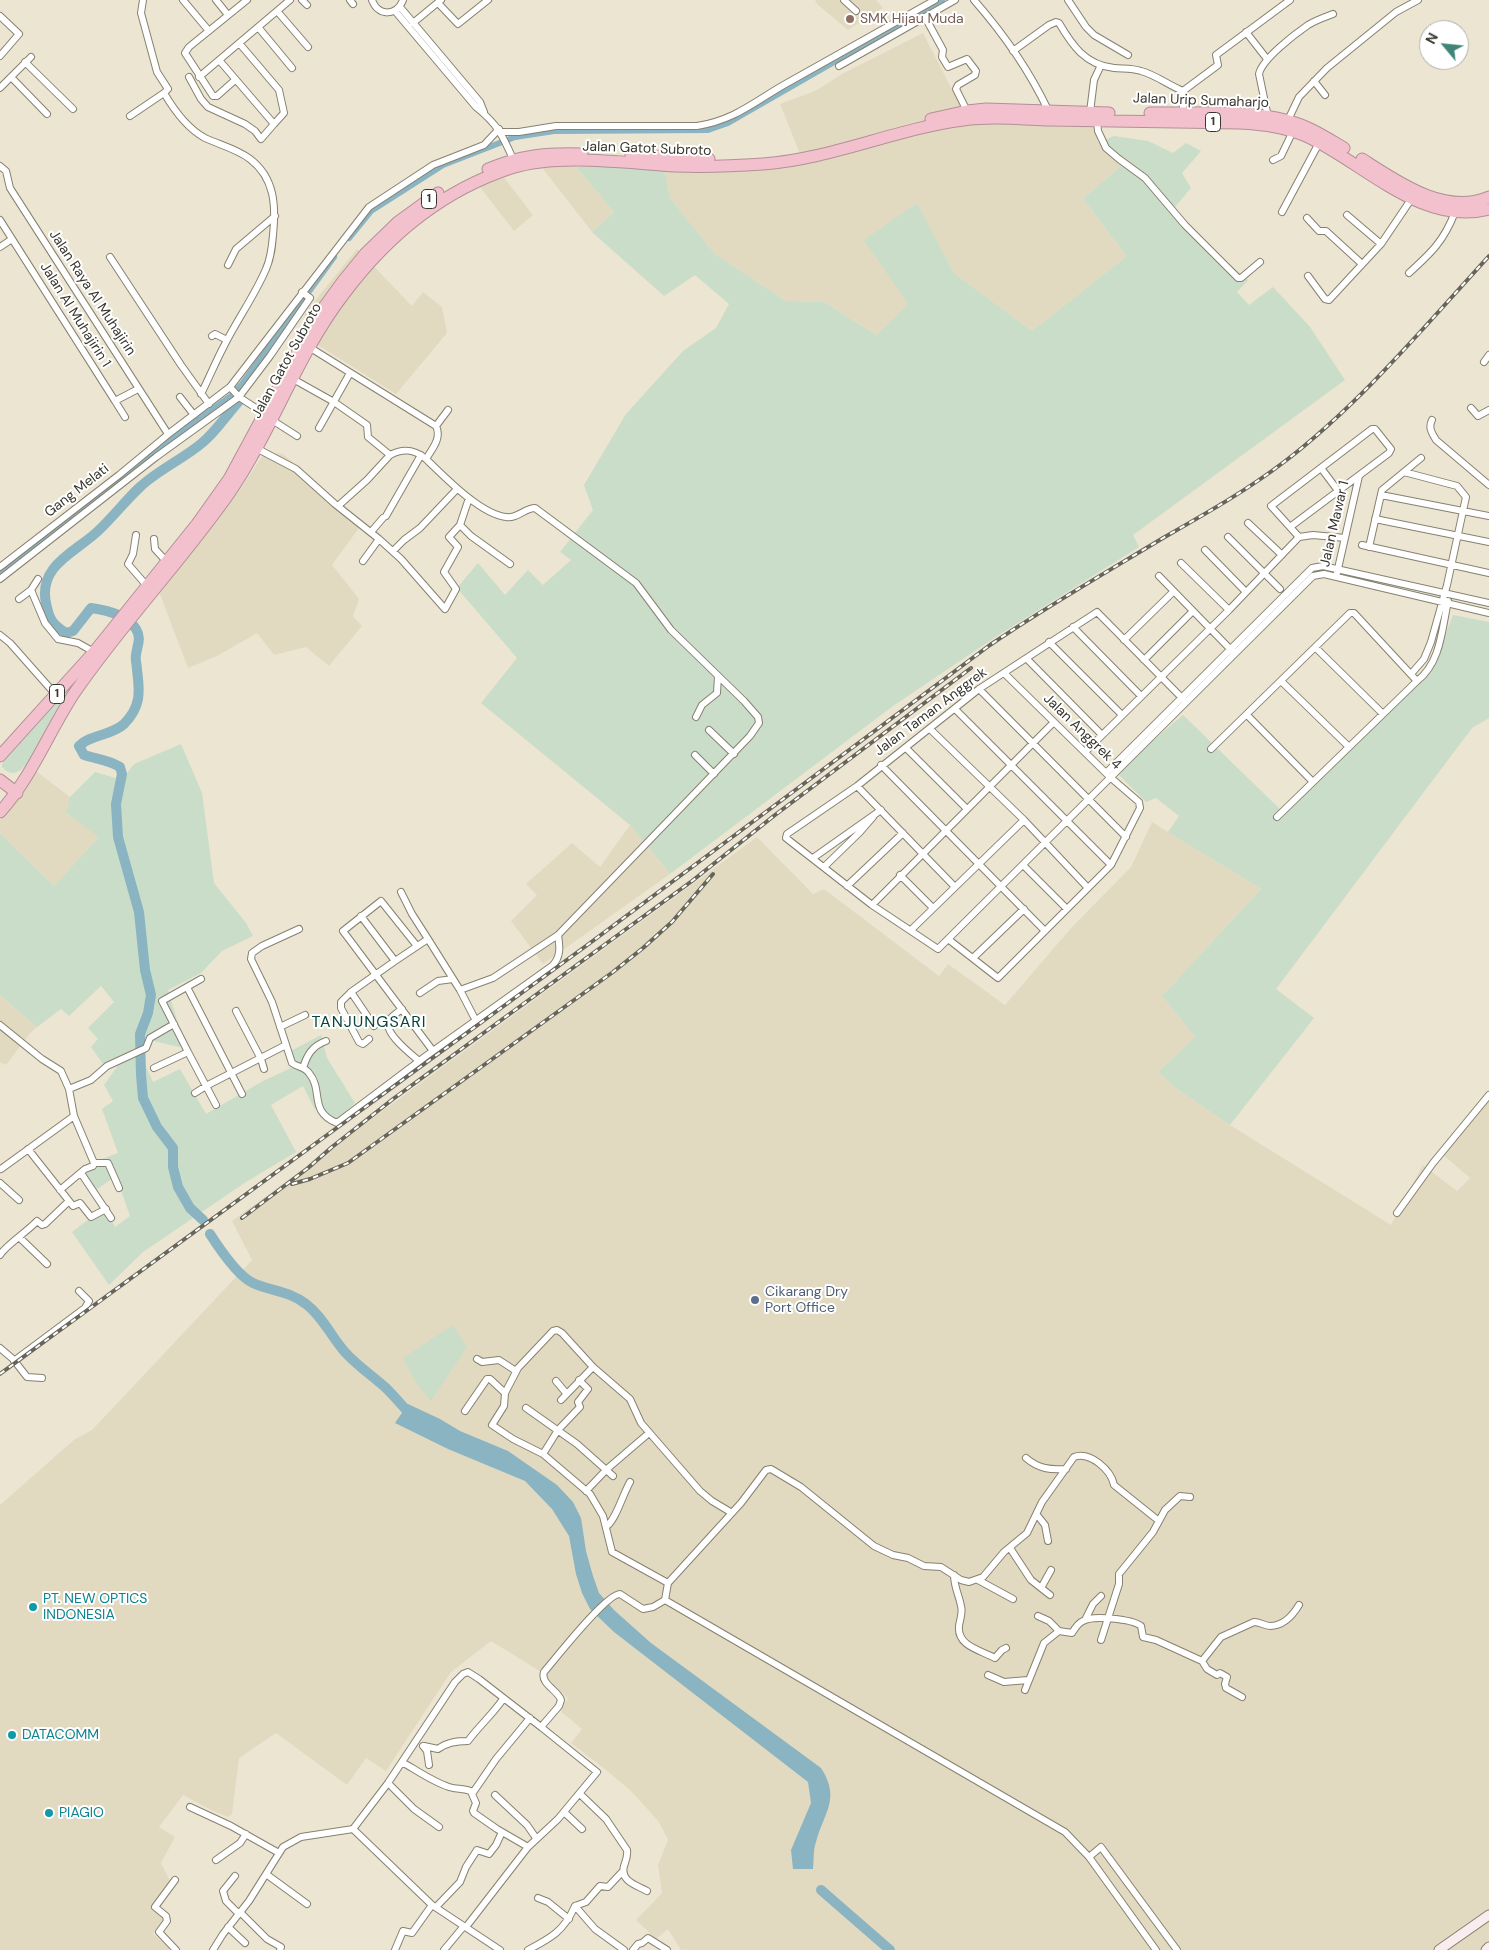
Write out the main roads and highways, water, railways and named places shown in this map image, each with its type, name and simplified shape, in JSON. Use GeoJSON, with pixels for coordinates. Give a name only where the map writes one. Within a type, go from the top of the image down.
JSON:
{"type":"FeatureCollection","features":[{"type":"Feature","properties":{"kind":"highway","name":"Jalan Urip Sumaharjo"},"geometry":{"type":"LineString","coordinates":[[923,124],[967,111],[1048,110],[1094,116],[1290,126],[1311,129],[1411,188],[1437,199],[1458,203],[1489,197]]}},
{"type":"Feature","properties":{"kind":"highway","name":"Jalan Urip Sumaharjo"},"geometry":{"type":"LineString","coordinates":[[923,124],[983,118],[1183,114],[1268,117],[1290,126],[1412,198],[1455,212],[1474,212],[1489,209]]}},
{"type":"Feature","properties":{"kind":"highway","name":"Jalan Gatot Subroto"},"geometry":{"type":"LineString","coordinates":[[0,756],[94,652],[115,632],[204,527],[237,480],[256,448],[268,417],[304,340],[324,307],[365,254],[398,222],[436,194],[484,170],[513,159],[554,153],[720,159],[766,157],[807,150],[923,124]]}},
{"type":"Feature","properties":{"kind":"highway","name":"Jalan Gatot Subroto"},"geometry":{"type":"LineString","coordinates":[[136,607],[147,586],[197,524],[229,479],[293,379],[329,315],[356,278],[404,228],[446,196],[514,167],[534,162],[606,161],[686,166],[766,164],[808,158],[923,124]]}},
{"type":"Feature","properties":{"kind":"highway","name":"Jalan Gatot Subroto"},"geometry":{"type":"LineString","coordinates":[[0,812],[17,793],[72,698],[115,632]]}},
{"type":"Feature","properties":{"kind":"highway"},"geometry":{"type":"LineString","coordinates":[[0,780],[17,793]]}},
{"type":"Feature","properties":{"kind":"main road"},"geometry":{"type":"LineString","coordinates":[[1439,1950],[1489,1914]]}},
{"type":"Feature","properties":{"kind":"water"},"geometry":{"type":"Polygon","coordinates":[[[408,1404],[460,1431],[508,1451],[557,1485],[573,1502],[581,1518],[586,1551],[599,1593],[614,1610],[651,1643],[821,1768],[830,1788],[830,1797],[815,1845],[813,1869],[793,1869],[791,1850],[811,1803],[808,1782],[614,1632],[590,1609],[576,1574],[569,1536],[552,1509],[525,1481],[448,1449],[395,1423],[408,1404]]]}},
{"type":"Feature","properties":{"kind":"waterway"},"geometry":{"type":"LineString","coordinates":[[349,238],[371,211],[443,165],[515,137],[554,131],[708,130],[728,123],[942,0]]}},
{"type":"Feature","properties":{"kind":"waterway"},"geometry":{"type":"LineString","coordinates":[[0,571],[167,442],[231,396],[242,384],[334,257]]}},
{"type":"Feature","properties":{"kind":"waterway"},"geometry":{"type":"LineString","coordinates":[[203,1220],[190,1208],[178,1187],[173,1167],[173,1148],[157,1127],[143,1098],[140,1034],[148,1013],[151,995],[145,970],[139,912],[118,837],[116,804],[122,774],[120,767],[107,761],[84,755],[79,746],[89,739],[119,728],[130,718],[134,711],[139,692],[136,659],[139,636],[132,624],[122,617],[91,608],[73,631],[66,633],[54,624],[48,613],[45,590],[53,569],[61,561],[98,531],[147,481],[207,439],[240,400]]}},
{"type":"Feature","properties":{"kind":"waterway"},"geometry":{"type":"LineString","coordinates":[[210,1234],[229,1261],[247,1279],[260,1286],[293,1296],[312,1309],[349,1356],[387,1389],[413,1417]]}},
{"type":"Feature","properties":{"kind":"waterway"},"geometry":{"type":"LineString","coordinates":[[821,1890],[890,1950]]}},
{"type":"Feature","properties":{"kind":"railway"},"geometry":{"type":"LineString","coordinates":[[0,1374],[590,943],[990,645],[1076,590],[1225,502],[1284,462],[1366,390],[1489,256]]}},
{"type":"Feature","properties":{"kind":"railway"},"geometry":{"type":"LineString","coordinates":[[242,1218],[308,1168],[393,1099],[692,881],[775,815],[971,668]]}},
{"type":"Feature","properties":{"kind":"railway"},"geometry":{"type":"LineString","coordinates":[[292,1184],[310,1179],[348,1163],[613,972],[672,922],[713,874]]}},
{"type":"Feature","properties":{"kind":"place","name":"SMK Hijau Muda"},"geometry":{"type":"Point","coordinates":[850,19]}},
{"type":"Feature","properties":{"kind":"place","name":"Cikarang Dry Port Office"},"geometry":{"type":"Point","coordinates":[755,1300]}},
{"type":"Feature","properties":{"kind":"place","name":"PT. NEW OPTICS INDONESIA"},"geometry":{"type":"Point","coordinates":[33,1607]}},
{"type":"Feature","properties":{"kind":"place","name":"DATACOMM"},"geometry":{"type":"Point","coordinates":[12,1735]}},
{"type":"Feature","properties":{"kind":"place","name":"PIAGIO"},"geometry":{"type":"Point","coordinates":[49,1813]}},
{"type":"Feature","properties":{"kind":"district","name":"TANJUNGSARI"},"geometry":{"type":"Point","coordinates":[369,1023]}}]}
